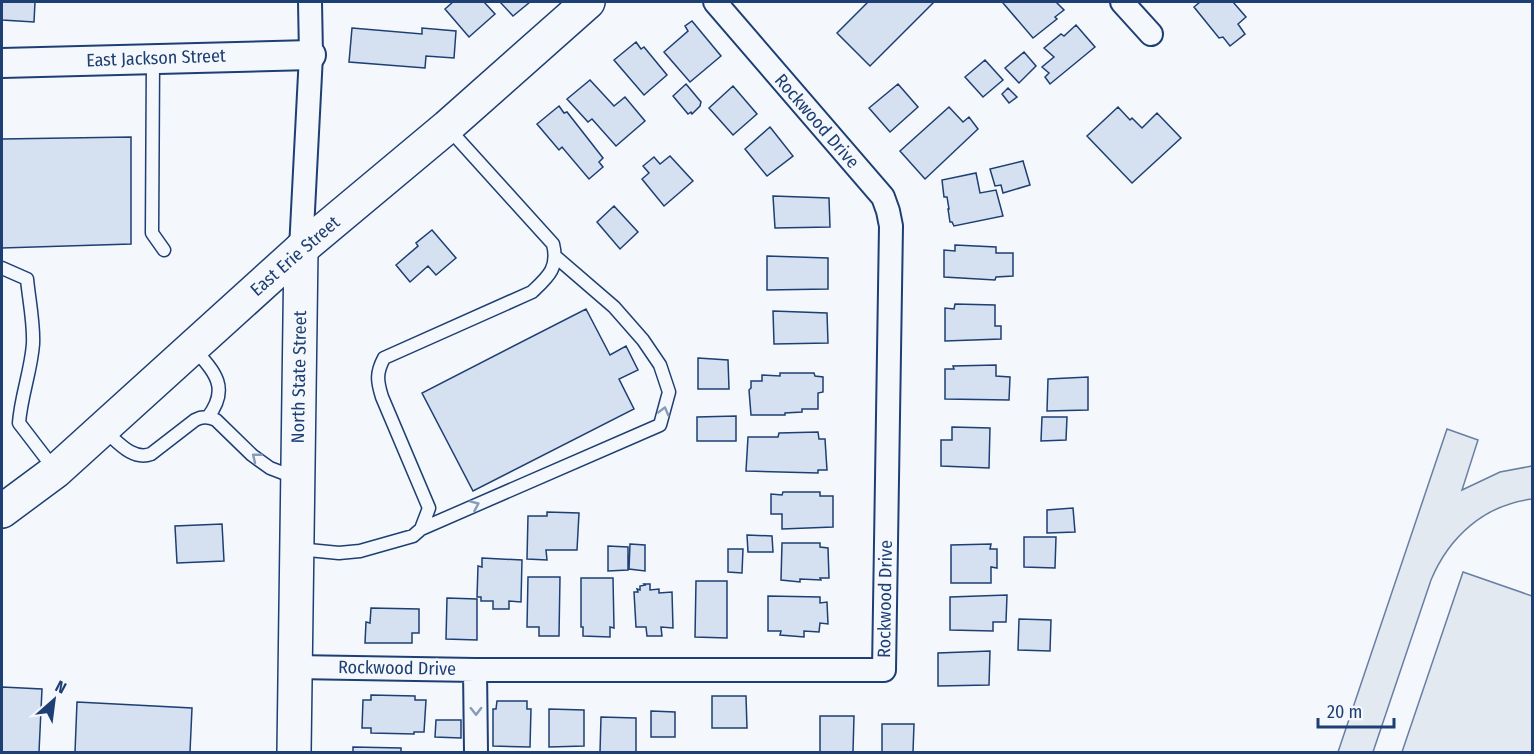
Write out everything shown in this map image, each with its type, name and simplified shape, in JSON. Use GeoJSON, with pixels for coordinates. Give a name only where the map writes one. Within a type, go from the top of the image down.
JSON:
{"type":"FeatureCollection","features":[{"type":"Feature","properties":{"kind":"main road","name":"East Erie Street"},"geometry":{"type":"LineString","coordinates":[[2,511],[56,471],[301,249],[447,127],[588,2]]}},
{"type":"Feature","properties":{"kind":"main road","name":"North State Street"},"geometry":{"type":"LineString","coordinates":[[294,753],[301,249]]}},
{"type":"Feature","properties":{"kind":"street","name":"North State Street"},"geometry":{"type":"LineString","coordinates":[[301,249],[311,55],[310,2]]}},
{"type":"Feature","properties":{"kind":"street","name":"Rockwood Drive"},"geometry":{"type":"LineString","coordinates":[[295,667],[475,670],[884,670],[891,226],[888,211],[882,196],[715,2]]}},
{"type":"Feature","properties":{"kind":"street"},"geometry":{"type":"LineString","coordinates":[[1122,2],[1151,34]]}},
{"type":"Feature","properties":{"kind":"street","name":"East Jackson Street"},"geometry":{"type":"LineString","coordinates":[[2,63],[311,55]]}},
{"type":"Feature","properties":{"kind":"street"},"geometry":{"type":"LineString","coordinates":[[475,670],[476,753]]}},
{"type":"Feature","properties":{"kind":"lane"},"geometry":{"type":"LineString","coordinates":[[153,58],[152,233],[164,250]]}},
{"type":"Feature","properties":{"kind":"lane"},"geometry":{"type":"LineString","coordinates":[[422,529],[429,508],[382,397],[377,381],[378,369],[384,358],[532,292],[549,276],[556,257],[553,244],[447,127]]}},
{"type":"Feature","properties":{"kind":"lane"},"geometry":{"type":"LineString","coordinates":[[296,549],[339,553],[360,551],[413,536],[422,529],[660,424],[669,392],[660,365],[643,340],[614,307],[556,257]]}},
{"type":"Feature","properties":{"kind":"lane"},"geometry":{"type":"LineString","coordinates":[[2,268],[27,279],[33,342],[19,423],[56,471]]}},
{"type":"Feature","properties":{"kind":"lane"},"geometry":{"type":"LineString","coordinates":[[192,348],[212,369],[218,381],[219,396],[208,417]]}},
{"type":"Feature","properties":{"kind":"lane"},"geometry":{"type":"LineString","coordinates":[[103,428],[127,450],[137,456],[145,456],[151,454],[195,420],[208,417],[222,425],[270,468],[297,478]]}},
{"type":"Feature","properties":{"kind":"shaded area"},"geometry":{"type":"Polygon","coordinates":[[[1447,429],[1478,440],[1462,490],[1500,472],[1532,466],[1532,499],[1498,508],[1484,516],[1458,537],[1448,550],[1431,580],[1373,752],[1338,752],[1447,429]]]}},
{"type":"Feature","properties":{"kind":"shaded area"},"geometry":{"type":"Polygon","coordinates":[[[1463,572],[1532,596],[1532,752],[1402,752],[1463,572]]]}},
{"type":"Feature","properties":{"kind":"building"},"geometry":{"type":"Polygon","coordinates":[[[2,2],[35,2],[34,22],[2,20],[2,2]]]}},
{"type":"Feature","properties":{"kind":"building"},"geometry":{"type":"Polygon","coordinates":[[[453,2],[484,2],[495,14],[469,37],[445,9],[453,2]]]}},
{"type":"Feature","properties":{"kind":"building"},"geometry":{"type":"Polygon","coordinates":[[[500,2],[530,2],[513,16],[500,2]]]}},
{"type":"Feature","properties":{"kind":"building"},"geometry":{"type":"Polygon","coordinates":[[[868,2],[934,2],[870,66],[837,33],[868,2]]]}},
{"type":"Feature","properties":{"kind":"building"},"geometry":{"type":"Polygon","coordinates":[[[1056,2],[1064,10],[1055,17],[1057,19],[1033,38],[1003,3],[1056,2]]]}},
{"type":"Feature","properties":{"kind":"building"},"geometry":{"type":"Polygon","coordinates":[[[1200,2],[1233,2],[1246,17],[1238,24],[1245,34],[1230,46],[1223,37],[1219,38],[1194,7],[1200,2]]]}},
{"type":"Feature","properties":{"kind":"building"},"geometry":{"type":"Polygon","coordinates":[[[692,21],[721,56],[690,82],[664,52],[688,31],[685,26],[692,21]]]}},
{"type":"Feature","properties":{"kind":"building"},"geometry":{"type":"Polygon","coordinates":[[[1076,25],[1095,47],[1050,84],[1045,77],[1049,73],[1042,67],[1054,57],[1044,48],[1061,34],[1064,36],[1076,25]]]}},
{"type":"Feature","properties":{"kind":"building"},"geometry":{"type":"Polygon","coordinates":[[[352,28],[422,34],[422,28],[456,31],[454,58],[426,56],[425,68],[349,62],[352,28]]]}},
{"type":"Feature","properties":{"kind":"building"},"geometry":{"type":"Polygon","coordinates":[[[636,42],[641,49],[644,47],[667,75],[644,95],[614,60],[636,42]]]}},
{"type":"Feature","properties":{"kind":"building"},"geometry":{"type":"Polygon","coordinates":[[[1024,52],[1036,66],[1019,83],[1005,68],[1024,52]]]}},
{"type":"Feature","properties":{"kind":"building"},"geometry":{"type":"Polygon","coordinates":[[[985,60],[1003,80],[983,97],[965,77],[985,60]]]}},
{"type":"Feature","properties":{"kind":"building"},"geometry":{"type":"Polygon","coordinates":[[[590,80],[614,106],[625,97],[645,121],[616,146],[592,119],[588,122],[567,99],[590,80]]]}},
{"type":"Feature","properties":{"kind":"building"},"geometry":{"type":"Polygon","coordinates":[[[686,84],[701,102],[692,114],[691,112],[688,114],[673,96],[686,84]]]}},
{"type":"Feature","properties":{"kind":"building"},"geometry":{"type":"Polygon","coordinates":[[[898,84],[918,107],[890,132],[869,108],[898,84]]]}},
{"type":"Feature","properties":{"kind":"building"},"geometry":{"type":"Polygon","coordinates":[[[733,86],[757,114],[733,135],[709,108],[733,86]]]}},
{"type":"Feature","properties":{"kind":"building"},"geometry":{"type":"Polygon","coordinates":[[[1008,88],[1017,97],[1009,103],[1002,94],[1008,88]]]}},
{"type":"Feature","properties":{"kind":"building"},"geometry":{"type":"Polygon","coordinates":[[[559,106],[564,113],[567,112],[603,158],[599,162],[603,167],[589,179],[562,147],[559,150],[537,124],[559,106]]]}},
{"type":"Feature","properties":{"kind":"building"},"geometry":{"type":"Polygon","coordinates":[[[949,107],[963,122],[969,117],[978,129],[925,179],[900,151],[949,107]]]}},
{"type":"Feature","properties":{"kind":"building"},"geometry":{"type":"Polygon","coordinates":[[[1118,107],[1130,120],[1132,118],[1142,128],[1157,113],[1181,138],[1132,183],[1087,136],[1118,107]]]}},
{"type":"Feature","properties":{"kind":"building"},"geometry":{"type":"Polygon","coordinates":[[[770,127],[793,156],[767,176],[745,149],[770,127]]]}},
{"type":"Feature","properties":{"kind":"building"},"geometry":{"type":"Polygon","coordinates":[[[131,137],[131,244],[2,248],[2,139],[131,137]]]}},
{"type":"Feature","properties":{"kind":"building"},"geometry":{"type":"Polygon","coordinates":[[[670,156],[693,181],[664,206],[642,179],[649,173],[643,166],[654,157],[660,164],[670,156]]]}},
{"type":"Feature","properties":{"kind":"building"},"geometry":{"type":"Polygon","coordinates":[[[1023,161],[1030,185],[1003,193],[1001,185],[995,186],[990,169],[1023,161]]]}},
{"type":"Feature","properties":{"kind":"building"},"geometry":{"type":"Polygon","coordinates":[[[976,173],[980,193],[996,190],[1003,216],[954,226],[950,222],[942,180],[976,173]]]}},
{"type":"Feature","properties":{"kind":"building"},"geometry":{"type":"Polygon","coordinates":[[[773,196],[829,198],[830,227],[775,228],[773,196]]]}},
{"type":"Feature","properties":{"kind":"building"},"geometry":{"type":"Polygon","coordinates":[[[614,206],[638,232],[620,249],[597,222],[614,206]]]}},
{"type":"Feature","properties":{"kind":"building"},"geometry":{"type":"Polygon","coordinates":[[[432,230],[456,258],[436,275],[428,266],[410,282],[396,265],[418,246],[416,243],[432,230]]]}},
{"type":"Feature","properties":{"kind":"building"},"geometry":{"type":"Polygon","coordinates":[[[955,245],[996,247],[996,253],[1013,253],[1013,276],[996,277],[995,280],[944,277],[944,250],[955,251],[955,245]]]}},
{"type":"Feature","properties":{"kind":"building"},"geometry":{"type":"Polygon","coordinates":[[[767,256],[828,258],[828,289],[767,290],[767,256]]]}},
{"type":"Feature","properties":{"kind":"building"},"geometry":{"type":"Polygon","coordinates":[[[955,304],[995,305],[995,326],[1001,326],[1001,339],[945,341],[945,308],[954,309],[955,304]]]}},
{"type":"Feature","properties":{"kind":"building"},"geometry":{"type":"Polygon","coordinates":[[[586,309],[610,355],[626,346],[638,370],[619,379],[634,409],[473,491],[422,393],[586,309]]]}},
{"type":"Feature","properties":{"kind":"building"},"geometry":{"type":"Polygon","coordinates":[[[773,311],[827,313],[828,343],[774,344],[773,311]]]}},
{"type":"Feature","properties":{"kind":"building"},"geometry":{"type":"Polygon","coordinates":[[[698,358],[728,360],[729,389],[698,389],[698,358]]]}},
{"type":"Feature","properties":{"kind":"building"},"geometry":{"type":"Polygon","coordinates":[[[996,365],[996,376],[1010,377],[1009,400],[945,399],[945,369],[954,369],[953,366],[996,365]]]}},
{"type":"Feature","properties":{"kind":"building"},"geometry":{"type":"Polygon","coordinates":[[[780,373],[814,373],[815,376],[823,377],[823,392],[818,393],[818,409],[802,409],[802,412],[785,413],[785,415],[751,415],[749,390],[751,381],[762,381],[762,375],[780,376],[780,373]]]}},
{"type":"Feature","properties":{"kind":"building"},"geometry":{"type":"Polygon","coordinates":[[[1088,377],[1088,410],[1047,411],[1048,379],[1088,377]]]}},
{"type":"Feature","properties":{"kind":"building"},"geometry":{"type":"Polygon","coordinates":[[[736,416],[736,441],[697,441],[697,417],[736,416]]]}},
{"type":"Feature","properties":{"kind":"building"},"geometry":{"type":"Polygon","coordinates":[[[1042,417],[1067,417],[1066,440],[1041,441],[1042,417]]]}},
{"type":"Feature","properties":{"kind":"building"},"geometry":{"type":"Polygon","coordinates":[[[952,427],[990,428],[989,468],[941,466],[941,440],[952,440],[952,427]]]}},
{"type":"Feature","properties":{"kind":"building"},"geometry":{"type":"Polygon","coordinates":[[[818,432],[819,439],[825,439],[827,470],[818,470],[818,473],[746,471],[748,437],[778,437],[779,433],[818,432]]]}},
{"type":"Feature","properties":{"kind":"building"},"geometry":{"type":"Polygon","coordinates":[[[783,492],[820,492],[820,496],[833,496],[833,527],[782,529],[782,514],[771,514],[771,494],[782,495],[783,492]]]}},
{"type":"Feature","properties":{"kind":"building"},"geometry":{"type":"Polygon","coordinates":[[[1073,508],[1075,532],[1047,533],[1047,510],[1073,508]]]}},
{"type":"Feature","properties":{"kind":"building"},"geometry":{"type":"Polygon","coordinates":[[[547,512],[579,513],[577,550],[546,550],[547,560],[527,559],[528,516],[547,516],[547,512]]]}},
{"type":"Feature","properties":{"kind":"building"},"geometry":{"type":"Polygon","coordinates":[[[222,524],[224,561],[177,563],[175,526],[222,524]]]}},
{"type":"Feature","properties":{"kind":"building"},"geometry":{"type":"Polygon","coordinates":[[[747,535],[772,536],[773,552],[748,552],[747,535]]]}},
{"type":"Feature","properties":{"kind":"building"},"geometry":{"type":"Polygon","coordinates":[[[1024,537],[1056,537],[1055,568],[1024,567],[1024,537]]]}},
{"type":"Feature","properties":{"kind":"building"},"geometry":{"type":"Polygon","coordinates":[[[782,543],[820,543],[820,547],[828,548],[829,578],[800,579],[800,582],[781,580],[782,543]]]}},
{"type":"Feature","properties":{"kind":"building"},"geometry":{"type":"Polygon","coordinates":[[[630,544],[645,545],[645,571],[629,569],[630,544]]]}},
{"type":"Feature","properties":{"kind":"building"},"geometry":{"type":"Polygon","coordinates":[[[991,544],[990,549],[997,549],[997,568],[991,567],[991,583],[951,583],[951,545],[991,544]]]}},
{"type":"Feature","properties":{"kind":"building"},"geometry":{"type":"Polygon","coordinates":[[[608,546],[628,547],[628,570],[608,571],[608,546]]]}},
{"type":"Feature","properties":{"kind":"building"},"geometry":{"type":"Polygon","coordinates":[[[728,549],[743,549],[742,573],[728,572],[728,549]]]}},
{"type":"Feature","properties":{"kind":"building"},"geometry":{"type":"Polygon","coordinates":[[[482,558],[522,560],[521,602],[509,601],[509,609],[493,609],[493,601],[481,601],[481,597],[477,597],[478,566],[482,567],[482,558]]]}},
{"type":"Feature","properties":{"kind":"building"},"geometry":{"type":"Polygon","coordinates":[[[528,577],[560,577],[559,636],[539,636],[539,627],[527,627],[528,577]]]}},
{"type":"Feature","properties":{"kind":"building"},"geometry":{"type":"Polygon","coordinates":[[[581,578],[613,578],[614,628],[610,627],[610,637],[583,636],[581,578]]]}},
{"type":"Feature","properties":{"kind":"building"},"geometry":{"type":"Polygon","coordinates":[[[696,581],[727,581],[727,638],[695,637],[696,581]]]}},
{"type":"Feature","properties":{"kind":"building"},"geometry":{"type":"Polygon","coordinates":[[[650,584],[650,590],[659,589],[659,593],[672,592],[673,628],[661,627],[662,636],[647,636],[646,627],[636,627],[634,592],[638,592],[637,589],[640,590],[640,586],[650,584]]]}},
{"type":"Feature","properties":{"kind":"building"},"geometry":{"type":"Polygon","coordinates":[[[1007,595],[1006,622],[993,622],[993,631],[950,630],[950,597],[1007,595]]]}},
{"type":"Feature","properties":{"kind":"building"},"geometry":{"type":"Polygon","coordinates":[[[768,596],[820,597],[820,603],[827,602],[828,624],[820,623],[819,632],[804,631],[804,637],[780,635],[781,631],[768,631],[768,596]]]}},
{"type":"Feature","properties":{"kind":"building"},"geometry":{"type":"Polygon","coordinates":[[[447,598],[477,599],[477,640],[446,639],[447,598]]]}},
{"type":"Feature","properties":{"kind":"building"},"geometry":{"type":"Polygon","coordinates":[[[371,608],[419,609],[419,633],[412,633],[412,643],[365,643],[366,622],[370,623],[371,608]]]}},
{"type":"Feature","properties":{"kind":"building"},"geometry":{"type":"Polygon","coordinates":[[[1019,619],[1051,620],[1050,651],[1018,650],[1019,619]]]}},
{"type":"Feature","properties":{"kind":"building"},"geometry":{"type":"Polygon","coordinates":[[[990,651],[989,685],[938,686],[938,653],[990,651]]]}},
{"type":"Feature","properties":{"kind":"building"},"geometry":{"type":"Polygon","coordinates":[[[2,687],[42,689],[39,752],[2,752],[2,687]]]}},
{"type":"Feature","properties":{"kind":"building"},"geometry":{"type":"Polygon","coordinates":[[[371,695],[415,696],[415,700],[426,700],[424,732],[414,732],[414,734],[371,733],[371,728],[362,728],[363,700],[371,700],[371,695]]]}},
{"type":"Feature","properties":{"kind":"building"},"geometry":{"type":"Polygon","coordinates":[[[712,696],[746,696],[747,728],[712,728],[712,696]]]}},
{"type":"Feature","properties":{"kind":"building"},"geometry":{"type":"Polygon","coordinates":[[[497,701],[527,701],[527,709],[531,709],[530,747],[493,746],[493,709],[496,709],[497,701]]]}},
{"type":"Feature","properties":{"kind":"building"},"geometry":{"type":"Polygon","coordinates":[[[77,702],[192,708],[190,752],[75,752],[77,702]]]}},
{"type":"Feature","properties":{"kind":"building"},"geometry":{"type":"Polygon","coordinates":[[[549,709],[584,710],[584,746],[549,747],[549,709]]]}},
{"type":"Feature","properties":{"kind":"building"},"geometry":{"type":"Polygon","coordinates":[[[651,711],[675,712],[675,737],[651,737],[651,711]]]}},
{"type":"Feature","properties":{"kind":"building"},"geometry":{"type":"Polygon","coordinates":[[[820,716],[854,716],[853,752],[820,752],[820,716]]]}},
{"type":"Feature","properties":{"kind":"building"},"geometry":{"type":"Polygon","coordinates":[[[601,717],[636,718],[636,752],[600,752],[601,717]]]}},
{"type":"Feature","properties":{"kind":"building"},"geometry":{"type":"Polygon","coordinates":[[[436,720],[461,720],[461,738],[435,737],[436,720]]]}},
{"type":"Feature","properties":{"kind":"building"},"geometry":{"type":"Polygon","coordinates":[[[882,724],[914,724],[913,752],[882,752],[882,724]]]}},
{"type":"Feature","properties":{"kind":"building"},"geometry":{"type":"Polygon","coordinates":[[[353,747],[401,748],[401,752],[353,752],[353,747]]]}}]}
